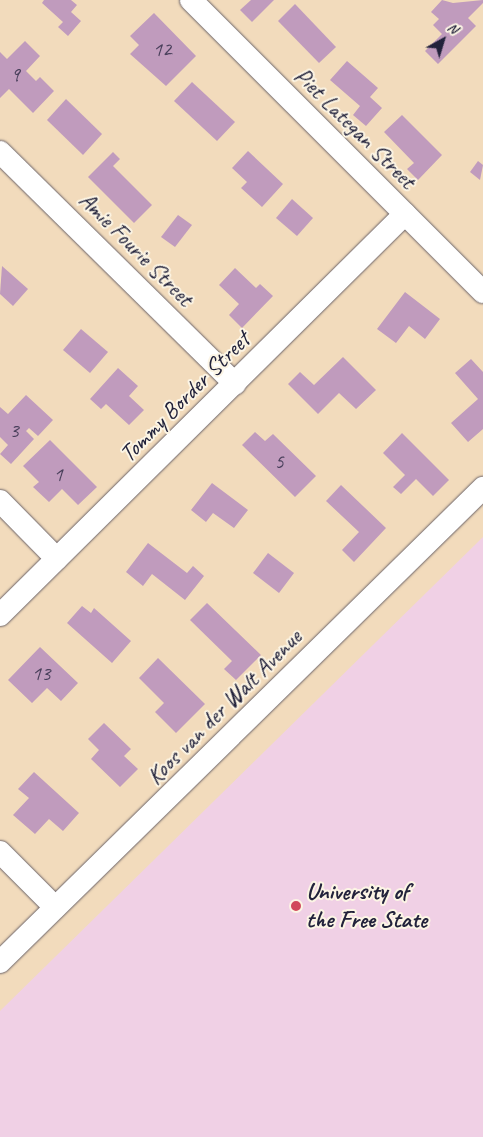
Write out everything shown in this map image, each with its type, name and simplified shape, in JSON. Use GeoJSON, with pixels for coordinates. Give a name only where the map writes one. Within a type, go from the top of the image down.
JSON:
{"type":"FeatureCollection","features":[{"type":"Feature","properties":{"kind":"street","name":"Piet Lategan Street"},"geometry":{"type":"LineString","coordinates":[[191,0],[483,292]]}},
{"type":"Feature","properties":{"kind":"street","name":"Amie Fourie Street"},"geometry":{"type":"LineString","coordinates":[[0,152],[235,384]]}},
{"type":"Feature","properties":{"kind":"street","name":"Tommy Border Street"},"geometry":{"type":"LineString","coordinates":[[0,615],[405,214]]}},
{"type":"Feature","properties":{"kind":"street","name":"Koos van der Walt Avenue"},"geometry":{"type":"LineString","coordinates":[[0,962],[55,907],[175,794],[483,488]]}},
{"type":"Feature","properties":{"kind":"street"},"geometry":{"type":"LineString","coordinates":[[0,501],[57,559]]}},
{"type":"Feature","properties":{"kind":"street"},"geometry":{"type":"LineString","coordinates":[[0,852],[55,907]]}},
{"type":"Feature","properties":{"kind":"shaded area","name":"University of the Free State"},"geometry":{"type":"Polygon","coordinates":[[[483,537],[483,1137],[0,1137],[0,1011],[483,537]]]}},
{"type":"Feature","properties":{"kind":"building"},"geometry":{"type":"Polygon","coordinates":[[[44,0],[71,0],[77,5],[71,12],[81,21],[68,36],[58,27],[63,22],[42,3],[44,0]]]}},
{"type":"Feature","properties":{"kind":"building"},"geometry":{"type":"Polygon","coordinates":[[[251,0],[274,0],[252,22],[240,10],[251,0]]]}},
{"type":"Feature","properties":{"kind":"building"},"geometry":{"type":"Polygon","coordinates":[[[442,0],[453,3],[483,0],[483,3],[468,18],[476,26],[438,64],[425,51],[442,34],[433,25],[439,19],[431,12],[442,0]]]}},
{"type":"Feature","properties":{"kind":"building"},"geometry":{"type":"Polygon","coordinates":[[[295,4],[336,47],[319,63],[278,21],[295,4]]]}},
{"type":"Feature","properties":{"kind":"building"},"geometry":{"type":"Polygon","coordinates":[[[154,13],[196,56],[166,86],[130,54],[139,45],[130,36],[154,13]]]}},
{"type":"Feature","properties":{"kind":"building"},"geometry":{"type":"Polygon","coordinates":[[[25,41],[40,56],[26,71],[36,81],[40,77],[54,91],[33,113],[9,89],[0,98],[0,52],[7,59],[25,41]]]}},
{"type":"Feature","properties":{"kind":"building"},"geometry":{"type":"Polygon","coordinates":[[[347,61],[378,88],[370,97],[382,108],[366,126],[353,115],[360,106],[330,80],[347,61]]]}},
{"type":"Feature","properties":{"kind":"building"},"geometry":{"type":"Polygon","coordinates":[[[192,82],[235,122],[217,141],[174,101],[192,82]]]}},
{"type":"Feature","properties":{"kind":"building"},"geometry":{"type":"Polygon","coordinates":[[[66,99],[102,134],[83,155],[47,120],[66,99]]]}},
{"type":"Feature","properties":{"kind":"building"},"geometry":{"type":"Polygon","coordinates":[[[402,115],[442,155],[418,180],[407,169],[414,163],[384,132],[402,115]]]}},
{"type":"Feature","properties":{"kind":"building"},"geometry":{"type":"Polygon","coordinates":[[[248,151],[283,184],[262,207],[241,188],[247,182],[232,168],[248,151]]]}},
{"type":"Feature","properties":{"kind":"building"},"geometry":{"type":"Polygon","coordinates":[[[113,152],[120,159],[113,166],[152,205],[134,223],[88,177],[113,152]]]}},
{"type":"Feature","properties":{"kind":"building"},"geometry":{"type":"Polygon","coordinates":[[[478,161],[483,165],[480,180],[470,172],[478,161]]]}},
{"type":"Feature","properties":{"kind":"building"},"geometry":{"type":"Polygon","coordinates":[[[292,199],[313,218],[297,236],[276,218],[292,199]]]}},
{"type":"Feature","properties":{"kind":"building"},"geometry":{"type":"Polygon","coordinates":[[[178,215],[192,225],[175,247],[161,237],[178,215]]]}},
{"type":"Feature","properties":{"kind":"building"},"geometry":{"type":"Polygon","coordinates":[[[2,266],[28,289],[13,306],[0,294],[2,266]]]}},
{"type":"Feature","properties":{"kind":"building"},"geometry":{"type":"Polygon","coordinates":[[[235,268],[256,288],[260,284],[273,296],[242,328],[229,315],[239,304],[219,285],[235,268]]]}},
{"type":"Feature","properties":{"kind":"building"},"geometry":{"type":"Polygon","coordinates":[[[405,292],[440,319],[425,339],[409,326],[396,343],[377,329],[405,292]]]}},
{"type":"Feature","properties":{"kind":"building"},"geometry":{"type":"Polygon","coordinates":[[[81,329],[108,352],[90,373],[63,350],[81,329]]]}},
{"type":"Feature","properties":{"kind":"building"},"geometry":{"type":"Polygon","coordinates":[[[343,357],[376,390],[356,409],[339,393],[318,414],[288,384],[300,372],[314,385],[343,357]]]}},
{"type":"Feature","properties":{"kind":"building"},"geometry":{"type":"Polygon","coordinates":[[[471,359],[483,372],[483,429],[468,442],[451,423],[478,399],[455,373],[471,359]]]}},
{"type":"Feature","properties":{"kind":"building"},"geometry":{"type":"Polygon","coordinates":[[[118,368],[138,386],[129,396],[144,410],[129,425],[106,404],[101,409],[90,399],[118,368]]]}},
{"type":"Feature","properties":{"kind":"building"},"geometry":{"type":"Polygon","coordinates":[[[26,395],[53,420],[38,436],[29,428],[26,431],[34,439],[11,464],[0,454],[8,445],[0,437],[0,407],[8,414],[26,395]]]}},
{"type":"Feature","properties":{"kind":"building"},"geometry":{"type":"Polygon","coordinates":[[[255,432],[265,441],[273,434],[316,476],[295,497],[242,445],[255,432]]]}},
{"type":"Feature","properties":{"kind":"building"},"geometry":{"type":"Polygon","coordinates":[[[402,433],[449,480],[433,496],[416,479],[401,494],[393,487],[405,475],[383,453],[402,433]]]}},
{"type":"Feature","properties":{"kind":"building"},"geometry":{"type":"Polygon","coordinates":[[[50,440],[97,487],[78,505],[62,489],[49,502],[33,487],[39,482],[23,466],[50,440]]]}},
{"type":"Feature","properties":{"kind":"building"},"geometry":{"type":"Polygon","coordinates":[[[212,483],[248,510],[234,528],[213,513],[206,522],[191,510],[212,483]]]}},
{"type":"Feature","properties":{"kind":"building"},"geometry":{"type":"Polygon","coordinates":[[[341,485],[386,528],[354,562],[342,550],[359,532],[326,501],[341,485]]]}},
{"type":"Feature","properties":{"kind":"building"},"geometry":{"type":"Polygon","coordinates":[[[148,543],[187,573],[193,566],[204,576],[185,600],[152,574],[143,586],[126,572],[148,543]]]}},
{"type":"Feature","properties":{"kind":"building"},"geometry":{"type":"Polygon","coordinates":[[[268,553],[294,573],[279,593],[253,573],[268,553]]]}},
{"type":"Feature","properties":{"kind":"building"},"geometry":{"type":"Polygon","coordinates":[[[207,603],[261,655],[236,680],[224,669],[232,661],[190,620],[207,603]]]}},
{"type":"Feature","properties":{"kind":"building"},"geometry":{"type":"Polygon","coordinates":[[[82,606],[91,613],[94,608],[131,641],[112,663],[67,623],[82,606]]]}},
{"type":"Feature","properties":{"kind":"building"},"geometry":{"type":"Polygon","coordinates":[[[40,647],[78,683],[61,701],[47,688],[32,703],[8,680],[40,647]]]}},
{"type":"Feature","properties":{"kind":"building"},"geometry":{"type":"Polygon","coordinates":[[[158,658],[205,704],[176,733],[155,712],[164,703],[139,678],[158,658]]]}},
{"type":"Feature","properties":{"kind":"building"},"geometry":{"type":"Polygon","coordinates":[[[104,723],[131,749],[124,756],[138,769],[120,787],[91,759],[99,750],[88,739],[104,723]]]}},
{"type":"Feature","properties":{"kind":"building"},"geometry":{"type":"Polygon","coordinates":[[[34,772],[79,813],[63,831],[49,819],[35,834],[13,815],[29,798],[18,789],[34,772]]]}},
{"type":"Feature","properties":{"kind":"place","name":"University of the Free State"},"geometry":{"type":"Point","coordinates":[296,906]}}]}
